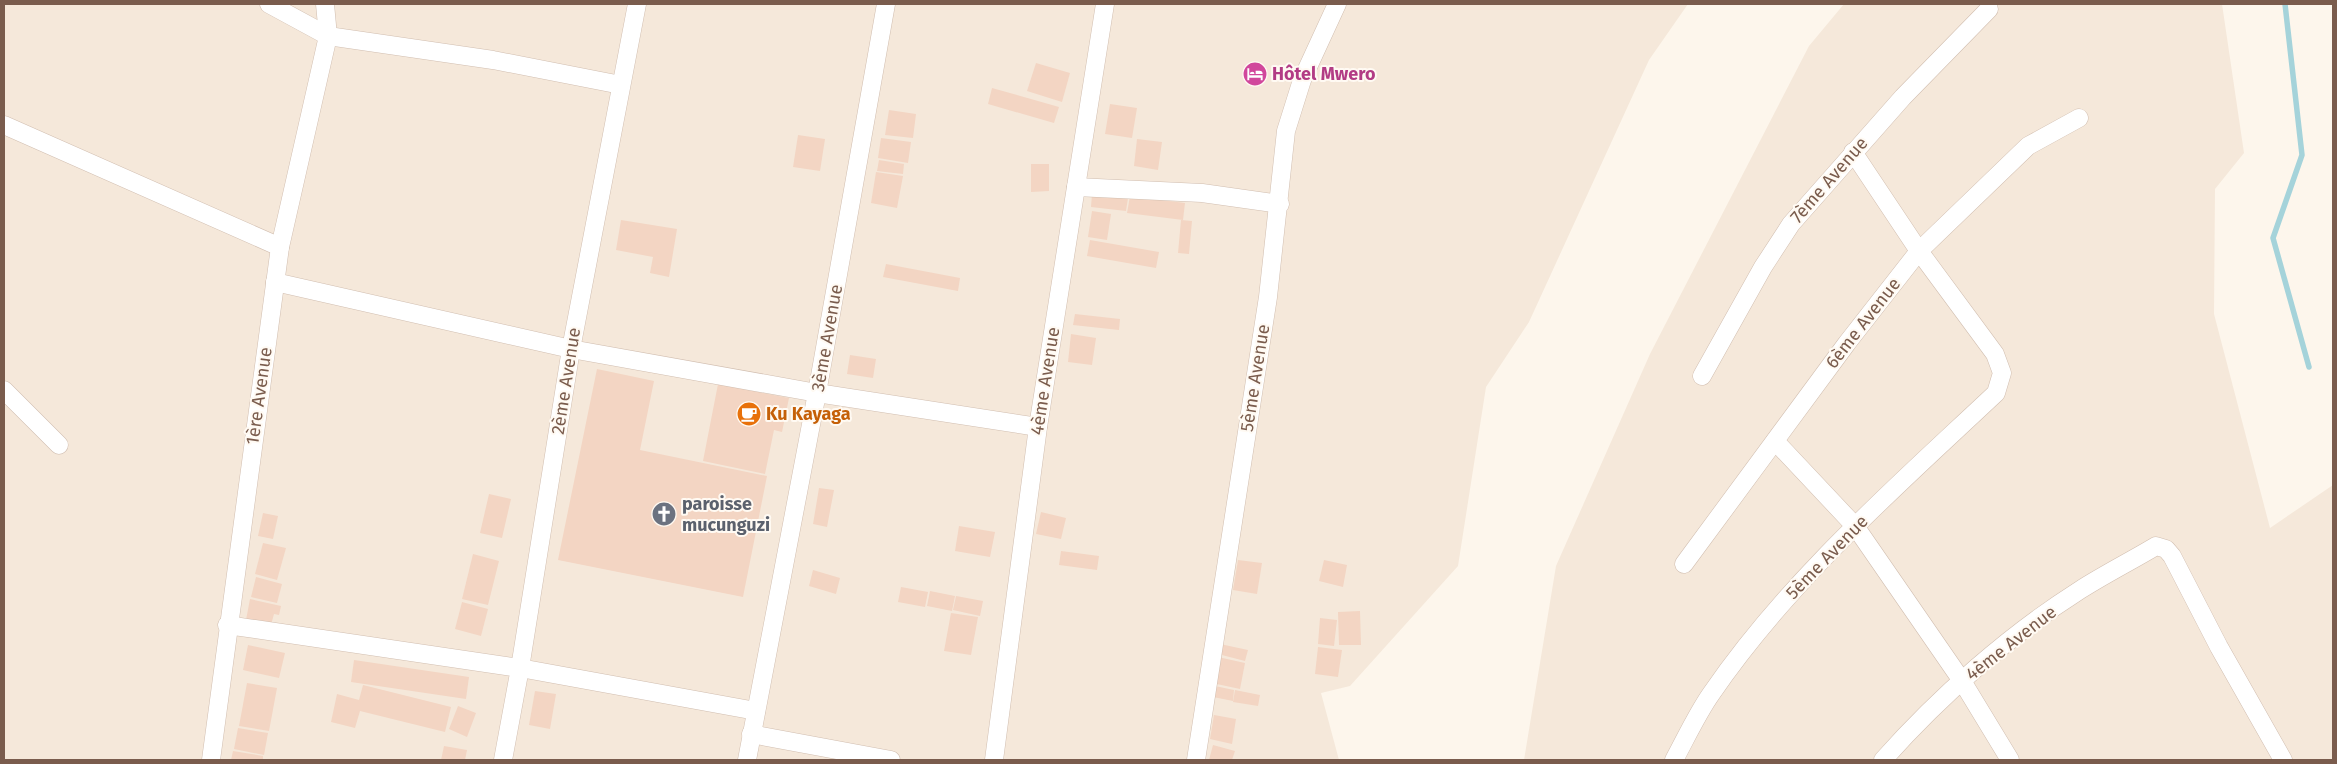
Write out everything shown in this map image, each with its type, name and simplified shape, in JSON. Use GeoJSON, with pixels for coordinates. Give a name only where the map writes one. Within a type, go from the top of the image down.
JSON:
{"type":"FeatureCollection","features":[{"type":"Feature","properties":{"kind":"street"},"geometry":{"type":"LineString","coordinates":[[269,4],[328,36],[493,60],[621,86]]}},
{"type":"Feature","properties":{"kind":"street","name":"1ère Avenue"},"geometry":{"type":"LineString","coordinates":[[211,760],[280,247],[328,36],[325,4]]}},
{"type":"Feature","properties":{"kind":"street","name":"2ème Avenue"},"geometry":{"type":"LineString","coordinates":[[503,760],[520,668],[571,348],[637,4]]}},
{"type":"Feature","properties":{"kind":"street","name":"3ème Avenue"},"geometry":{"type":"LineString","coordinates":[[747,760],[817,393],[886,4]]}},
{"type":"Feature","properties":{"kind":"street","name":"4ème Avenue"},"geometry":{"type":"LineString","coordinates":[[994,760],[1038,427],[1105,4]]}},
{"type":"Feature","properties":{"kind":"street","name":"5ème Avenue"},"geometry":{"type":"LineString","coordinates":[[1196,760],[1268,297],[1280,204],[1286,131],[1302,80],[1337,4]]}},
{"type":"Feature","properties":{"kind":"street","name":"7ème Avenue"},"geometry":{"type":"LineString","coordinates":[[1702,376],[1763,267],[1791,224],[1853,152],[1989,9]]}},
{"type":"Feature","properties":{"kind":"street","name":"6ème Avenue"},"geometry":{"type":"LineString","coordinates":[[1684,564],[1847,343],[1920,251],[2028,146],[2079,118]]}},
{"type":"Feature","properties":{"kind":"street"},"geometry":{"type":"LineString","coordinates":[[4,125],[280,247]]}},
{"type":"Feature","properties":{"kind":"street"},"geometry":{"type":"LineString","coordinates":[[1853,152],[1920,251]]}},
{"type":"Feature","properties":{"kind":"street"},"geometry":{"type":"LineString","coordinates":[[1076,187],[1202,193],[1280,204]]}},
{"type":"Feature","properties":{"kind":"street","name":"5ème Avenue"},"geometry":{"type":"LineString","coordinates":[[1674,760],[1710,695],[1764,623],[1855,526],[1996,393],[2002,373],[1995,354],[1920,251]]}},
{"type":"Feature","properties":{"kind":"street"},"geometry":{"type":"LineString","coordinates":[[275,282],[571,348],[817,393],[1038,427]]}},
{"type":"Feature","properties":{"kind":"street"},"geometry":{"type":"LineString","coordinates":[[4,390],[59,445]]}},
{"type":"Feature","properties":{"kind":"street"},"geometry":{"type":"LineString","coordinates":[[1775,441],[1855,526],[1962,681],[2010,760]]}},
{"type":"Feature","properties":{"kind":"street","name":"4ème Avenue"},"geometry":{"type":"LineString","coordinates":[[1883,760],[1962,681],[2011,640],[2080,590],[2156,546],[2166,549],[2172,556],[2219,647],[2283,760]]}},
{"type":"Feature","properties":{"kind":"street"},"geometry":{"type":"LineString","coordinates":[[228,625],[520,668],[756,710]]}},
{"type":"Feature","properties":{"kind":"street"},"geometry":{"type":"LineString","coordinates":[[752,734],[891,760]]}},
{"type":"Feature","properties":{"kind":"shaded area"},"geometry":{"type":"Polygon","coordinates":[[[4,4],[1688,4],[1649,60],[1529,322],[1486,387],[1458,566],[1350,686],[1321,693],[1339,760],[4,760],[4,4]]]}},
{"type":"Feature","properties":{"kind":"shaded area"},"geometry":{"type":"Polygon","coordinates":[[[1844,4],[2222,4],[2244,153],[2215,189],[2214,314],[2270,528],[2333,485],[2333,760],[1524,760],[1556,566],[1650,354],[1809,46],[1844,4]]]}},
{"type":"Feature","properties":{"kind":"building"},"geometry":{"type":"Polygon","coordinates":[[[1036,63],[1070,73],[1062,102],[1027,91],[1036,63]]]}},
{"type":"Feature","properties":{"kind":"building"},"geometry":{"type":"Polygon","coordinates":[[[992,88],[1059,107],[1054,123],[988,104],[992,88]]]}},
{"type":"Feature","properties":{"kind":"building"},"geometry":{"type":"Polygon","coordinates":[[[1110,104],[1137,108],[1132,138],[1105,134],[1110,104]]]}},
{"type":"Feature","properties":{"kind":"building"},"geometry":{"type":"Polygon","coordinates":[[[889,110],[916,114],[913,138],[885,135],[889,110]]]}},
{"type":"Feature","properties":{"kind":"building"},"geometry":{"type":"Polygon","coordinates":[[[798,135],[825,139],[820,171],[793,167],[798,135]]]}},
{"type":"Feature","properties":{"kind":"building"},"geometry":{"type":"Polygon","coordinates":[[[881,138],[911,142],[908,163],[878,158],[881,138]]]}},
{"type":"Feature","properties":{"kind":"building"},"geometry":{"type":"Polygon","coordinates":[[[1137,139],[1162,142],[1158,170],[1134,166],[1137,139]]]}},
{"type":"Feature","properties":{"kind":"building"},"geometry":{"type":"Polygon","coordinates":[[[879,160],[904,164],[903,174],[877,171],[879,160]]]}},
{"type":"Feature","properties":{"kind":"building"},"geometry":{"type":"Polygon","coordinates":[[[1031,164],[1049,164],[1049,191],[1031,192],[1031,164]]]}},
{"type":"Feature","properties":{"kind":"building"},"geometry":{"type":"Polygon","coordinates":[[[876,172],[903,176],[897,208],[871,203],[876,172]]]}},
{"type":"Feature","properties":{"kind":"building"},"geometry":{"type":"Polygon","coordinates":[[[1092,194],[1128,198],[1126,211],[1091,207],[1092,194]]]}},
{"type":"Feature","properties":{"kind":"building"},"geometry":{"type":"Polygon","coordinates":[[[1130,196],[1185,203],[1183,220],[1127,213],[1130,196]]]}},
{"type":"Feature","properties":{"kind":"building"},"geometry":{"type":"Polygon","coordinates":[[[1092,211],[1111,214],[1107,240],[1088,237],[1092,211]]]}},
{"type":"Feature","properties":{"kind":"building"},"geometry":{"type":"Polygon","coordinates":[[[621,220],[677,229],[669,277],[650,273],[653,257],[616,250],[621,220]]]}},
{"type":"Feature","properties":{"kind":"building"},"geometry":{"type":"Polygon","coordinates":[[[1181,220],[1192,221],[1189,254],[1178,253],[1181,220]]]}},
{"type":"Feature","properties":{"kind":"building"},"geometry":{"type":"Polygon","coordinates":[[[1090,240],[1159,252],[1156,268],[1087,256],[1090,240]]]}},
{"type":"Feature","properties":{"kind":"building"},"geometry":{"type":"Polygon","coordinates":[[[886,264],[960,278],[958,291],[883,277],[886,264]]]}},
{"type":"Feature","properties":{"kind":"building"},"geometry":{"type":"Polygon","coordinates":[[[1075,314],[1120,319],[1119,330],[1073,325],[1075,314]]]}},
{"type":"Feature","properties":{"kind":"building"},"geometry":{"type":"Polygon","coordinates":[[[1071,334],[1096,338],[1092,365],[1068,362],[1071,334]]]}},
{"type":"Feature","properties":{"kind":"building"},"geometry":{"type":"Polygon","coordinates":[[[850,355],[876,359],[873,378],[847,374],[850,355]]]}},
{"type":"Feature","properties":{"kind":"building","name":"paroisse mucunguzi"},"geometry":{"type":"Polygon","coordinates":[[[597,369],[654,381],[640,450],[767,476],[743,597],[558,560],[597,369]]]}},
{"type":"Feature","properties":{"kind":"building","name":"Ku Kayaga"},"geometry":{"type":"Polygon","coordinates":[[[718,384],[789,398],[782,432],[774,430],[765,474],[703,461],[718,384]]]}},
{"type":"Feature","properties":{"kind":"building"},"geometry":{"type":"Polygon","coordinates":[[[819,488],[834,490],[827,527],[813,524],[819,488]]]}},
{"type":"Feature","properties":{"kind":"building"},"geometry":{"type":"Polygon","coordinates":[[[489,494],[511,499],[502,538],[480,533],[489,494]]]}},
{"type":"Feature","properties":{"kind":"building"},"geometry":{"type":"Polygon","coordinates":[[[1041,512],[1066,518],[1061,539],[1036,534],[1041,512]]]}},
{"type":"Feature","properties":{"kind":"building"},"geometry":{"type":"Polygon","coordinates":[[[263,513],[278,516],[273,539],[258,536],[263,513]]]}},
{"type":"Feature","properties":{"kind":"building"},"geometry":{"type":"Polygon","coordinates":[[[959,526],[995,532],[990,557],[955,551],[959,526]]]}},
{"type":"Feature","properties":{"kind":"building"},"geometry":{"type":"Polygon","coordinates":[[[263,543],[286,548],[277,580],[255,574],[263,543]]]}},
{"type":"Feature","properties":{"kind":"building"},"geometry":{"type":"Polygon","coordinates":[[[1061,551],[1099,556],[1097,570],[1059,565],[1061,551]]]}},
{"type":"Feature","properties":{"kind":"building"},"geometry":{"type":"Polygon","coordinates":[[[473,554],[499,561],[488,605],[462,599],[473,554]]]}},
{"type":"Feature","properties":{"kind":"building"},"geometry":{"type":"Polygon","coordinates":[[[1238,560],[1262,563],[1257,594],[1233,590],[1238,560]]]}},
{"type":"Feature","properties":{"kind":"building"},"geometry":{"type":"Polygon","coordinates":[[[1324,560],[1347,565],[1343,587],[1319,581],[1324,560]]]}},
{"type":"Feature","properties":{"kind":"building"},"geometry":{"type":"Polygon","coordinates":[[[813,570],[840,578],[836,594],[809,586],[813,570]]]}},
{"type":"Feature","properties":{"kind":"building"},"geometry":{"type":"Polygon","coordinates":[[[256,577],[282,584],[277,603],[251,597],[256,577]]]}},
{"type":"Feature","properties":{"kind":"building"},"geometry":{"type":"Polygon","coordinates":[[[901,587],[928,592],[925,607],[898,602],[901,587]]]}},
{"type":"Feature","properties":{"kind":"building"},"geometry":{"type":"Polygon","coordinates":[[[930,591],[955,596],[952,611],[927,606],[930,591]]]}},
{"type":"Feature","properties":{"kind":"building"},"geometry":{"type":"Polygon","coordinates":[[[956,596],[983,601],[980,616],[953,610],[956,596]]]}},
{"type":"Feature","properties":{"kind":"building"},"geometry":{"type":"Polygon","coordinates":[[[250,599],[281,606],[279,615],[274,614],[271,625],[246,620],[250,599]]]}},
{"type":"Feature","properties":{"kind":"building"},"geometry":{"type":"Polygon","coordinates":[[[462,602],[488,609],[481,636],[455,629],[462,602]]]}},
{"type":"Feature","properties":{"kind":"building"},"geometry":{"type":"Polygon","coordinates":[[[1360,611],[1361,645],[1339,645],[1338,612],[1360,611]]]}},
{"type":"Feature","properties":{"kind":"building"},"geometry":{"type":"Polygon","coordinates":[[[951,613],[978,617],[971,655],[944,651],[951,613]]]}},
{"type":"Feature","properties":{"kind":"building"},"geometry":{"type":"Polygon","coordinates":[[[1320,618],[1337,620],[1334,646],[1318,644],[1320,618]]]}},
{"type":"Feature","properties":{"kind":"building"},"geometry":{"type":"Polygon","coordinates":[[[1220,644],[1248,650],[1245,661],[1218,654],[1220,644]]]}},
{"type":"Feature","properties":{"kind":"building"},"geometry":{"type":"Polygon","coordinates":[[[248,645],[285,653],[279,678],[243,670],[248,645]]]}},
{"type":"Feature","properties":{"kind":"building"},"geometry":{"type":"Polygon","coordinates":[[[1318,647],[1342,650],[1338,677],[1315,674],[1318,647]]]}},
{"type":"Feature","properties":{"kind":"building"},"geometry":{"type":"Polygon","coordinates":[[[1218,657],[1245,663],[1240,689],[1212,683],[1218,657]]]}},
{"type":"Feature","properties":{"kind":"building"},"geometry":{"type":"Polygon","coordinates":[[[354,660],[469,677],[466,699],[351,682],[354,660]]]}},
{"type":"Feature","properties":{"kind":"building"},"geometry":{"type":"Polygon","coordinates":[[[247,683],[277,688],[269,731],[239,726],[247,683]]]}},
{"type":"Feature","properties":{"kind":"building"},"geometry":{"type":"Polygon","coordinates":[[[363,685],[451,707],[445,732],[360,711],[355,728],[331,722],[337,694],[359,700],[363,685]]]}},
{"type":"Feature","properties":{"kind":"building"},"geometry":{"type":"Polygon","coordinates":[[[1210,685],[1234,690],[1233,701],[1208,696],[1210,685]]]}},
{"type":"Feature","properties":{"kind":"building"},"geometry":{"type":"Polygon","coordinates":[[[1235,690],[1260,695],[1258,706],[1233,702],[1235,690]]]}},
{"type":"Feature","properties":{"kind":"building"},"geometry":{"type":"Polygon","coordinates":[[[535,691],[556,694],[550,729],[529,725],[535,691]]]}},
{"type":"Feature","properties":{"kind":"building"},"geometry":{"type":"Polygon","coordinates":[[[458,706],[476,713],[467,737],[449,729],[458,706]]]}},
{"type":"Feature","properties":{"kind":"building"},"geometry":{"type":"Polygon","coordinates":[[[1214,715],[1236,719],[1232,744],[1210,739],[1214,715]]]}},
{"type":"Feature","properties":{"kind":"building"},"geometry":{"type":"Polygon","coordinates":[[[238,728],[268,733],[264,755],[234,749],[238,728]]]}},
{"type":"Feature","properties":{"kind":"building"},"geometry":{"type":"Polygon","coordinates":[[[1213,745],[1235,751],[1232,760],[1209,760],[1213,745]]]}},
{"type":"Feature","properties":{"kind":"building"},"geometry":{"type":"Polygon","coordinates":[[[444,746],[467,750],[465,760],[441,760],[444,746]]]}},
{"type":"Feature","properties":{"kind":"building"},"geometry":{"type":"Polygon","coordinates":[[[233,751],[263,756],[263,760],[231,760],[233,751]]]}},
{"type":"Feature","properties":{"kind":"waterway"},"geometry":{"type":"LineString","coordinates":[[2285,4],[2302,155],[2273,238],[2309,367]]}},
{"type":"Feature","properties":{"kind":"place","name":"Hôtel Mwero"},"geometry":{"type":"Point","coordinates":[1255,74]}},
{"type":"Feature","properties":{"kind":"place","name":"Ku Kayaga"},"geometry":{"type":"Point","coordinates":[749,414]}},
{"type":"Feature","properties":{"kind":"place","name":"paroisse mucunguzi"},"geometry":{"type":"Point","coordinates":[664,514]}}]}
